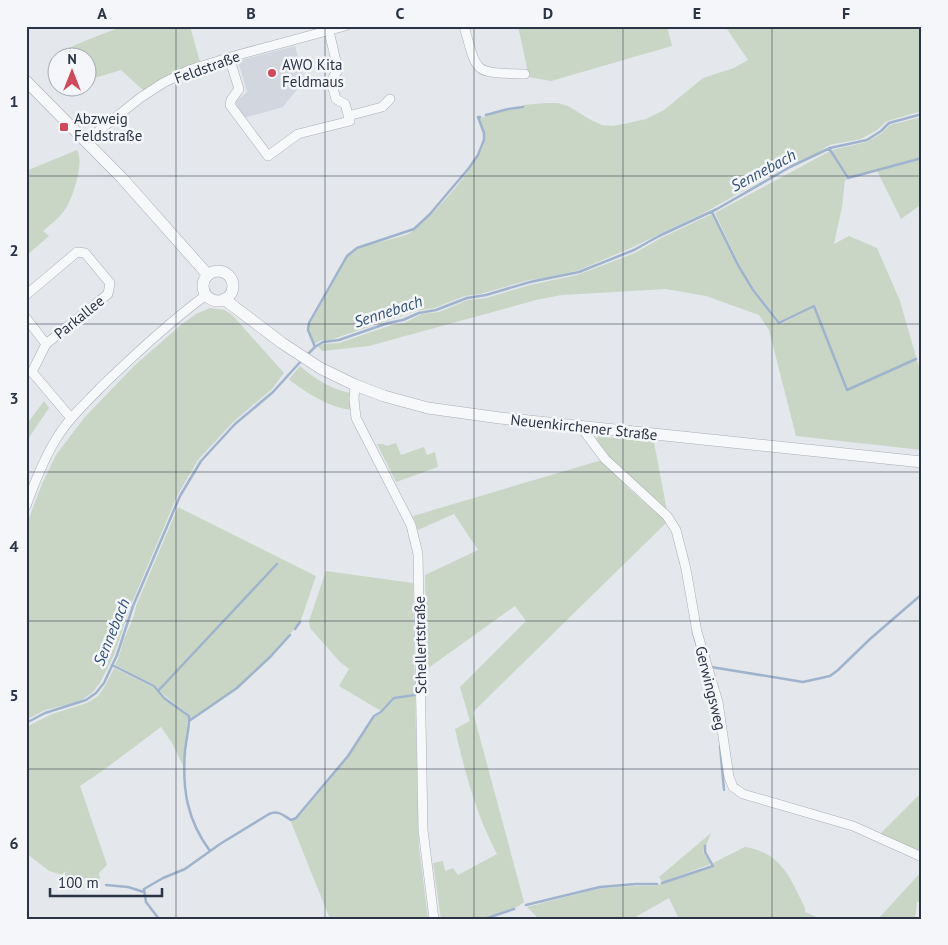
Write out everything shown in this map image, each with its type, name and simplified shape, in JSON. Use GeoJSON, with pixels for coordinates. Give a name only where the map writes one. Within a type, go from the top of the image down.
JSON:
{"type":"FeatureCollection","features":[{"type":"Feature","properties":{"kind":"street","name":"Feldstraße"},"geometry":{"type":"LineString","coordinates":[[86,142],[140,98],[163,83],[200,66],[345,26]]}},
{"type":"Feature","properties":{"kind":"street"},"geometry":{"type":"LineString","coordinates":[[464,26],[478,68],[486,73],[525,74]]}},
{"type":"Feature","properties":{"kind":"street"},"geometry":{"type":"LineString","coordinates":[[230,57],[239,89],[231,100],[230,105],[268,156],[298,134],[350,121],[345,104],[336,99],[331,81],[338,70],[328,30]]}},
{"type":"Feature","properties":{"kind":"street"},"geometry":{"type":"LineString","coordinates":[[26,81],[122,178],[208,275]]}},
{"type":"Feature","properties":{"kind":"street"},"geometry":{"type":"LineString","coordinates":[[348,116],[382,107],[390,99]]}},
{"type":"Feature","properties":{"kind":"street","name":"Parkallee"},"geometry":{"type":"LineString","coordinates":[[26,294],[77,252],[85,253],[110,283],[108,294],[46,344],[29,373]]}},
{"type":"Feature","properties":{"kind":"street"},"geometry":{"type":"LineString","coordinates":[[220,271],[231,278],[233,284],[228,295],[215,300],[206,295],[203,289],[204,281],[208,275],[220,271]]}},
{"type":"Feature","properties":{"kind":"street"},"geometry":{"type":"LineString","coordinates":[[26,506],[40,468],[59,434],[71,418],[151,339],[206,295]]}},
{"type":"Feature","properties":{"kind":"street","name":"Neuenkirchener Straße"},"geometry":{"type":"LineString","coordinates":[[228,295],[264,330],[304,358],[355,385],[408,403],[448,412],[922,462]]}},
{"type":"Feature","properties":{"kind":"street","name":"Parkallee"},"geometry":{"type":"LineString","coordinates":[[26,318],[46,344]]}},
{"type":"Feature","properties":{"kind":"street"},"geometry":{"type":"LineString","coordinates":[[29,373],[71,418]]}},
{"type":"Feature","properties":{"kind":"street","name":"Schellertstraße"},"geometry":{"type":"LineString","coordinates":[[355,385],[356,418],[411,525],[418,554],[424,830],[434,919]]}},
{"type":"Feature","properties":{"kind":"street","name":"Gerwingsweg"},"geometry":{"type":"LineString","coordinates":[[581,427],[605,459],[667,516],[676,530],[686,569],[697,632],[718,702],[729,777],[733,787],[743,794],[853,826],[922,857]]}},
{"type":"Feature","properties":{"kind":"shaded area","name":"AWO Kita Feldmaus"},"geometry":{"type":"Polygon","coordinates":[[[295,46],[306,85],[299,87],[283,107],[244,118],[237,109],[236,103],[247,92],[238,61],[295,46]]]}},
{"type":"Feature","properties":{"kind":"green space"},"geometry":{"type":"Polygon","coordinates":[[[124,26],[190,26],[200,62],[144,91],[121,70],[98,77],[98,48],[70,48],[124,26]]]}},
{"type":"Feature","properties":{"kind":"green space"},"geometry":{"type":"Polygon","coordinates":[[[518,26],[667,26],[672,46],[551,81],[529,77],[518,26]]]}},
{"type":"Feature","properties":{"kind":"green space"},"geometry":{"type":"Polygon","coordinates":[[[725,26],[922,26],[922,111],[887,121],[877,130],[861,139],[829,145],[816,154],[789,165],[702,214],[579,270],[465,296],[434,308],[416,311],[314,344],[308,330],[310,324],[347,257],[360,248],[408,234],[440,206],[465,176],[482,149],[485,137],[480,118],[508,110],[524,108],[523,105],[558,103],[568,106],[602,125],[613,126],[646,119],[664,110],[703,78],[734,68],[748,60],[725,26]]]}},
{"type":"Feature","properties":{"kind":"green space"},"geometry":{"type":"Polygon","coordinates":[[[922,117],[922,157],[848,177],[832,150],[867,142],[882,133],[890,125],[922,117]]]}},
{"type":"Feature","properties":{"kind":"green space"},"geometry":{"type":"Polygon","coordinates":[[[77,150],[79,172],[67,206],[59,217],[43,231],[49,236],[26,256],[26,171],[77,150]]]}},
{"type":"Feature","properties":{"kind":"green space"},"geometry":{"type":"Polygon","coordinates":[[[830,151],[847,180],[845,180],[842,207],[834,244],[849,236],[877,248],[900,301],[922,378],[922,450],[796,436],[769,330],[759,315],[706,296],[666,289],[562,295],[536,300],[369,346],[322,351],[318,347],[323,344],[339,343],[389,326],[404,323],[422,314],[439,312],[468,300],[486,298],[530,285],[577,275],[635,253],[661,238],[712,214],[752,291],[779,325],[814,307],[846,391],[848,391],[815,305],[780,322],[754,289],[739,264],[715,213],[830,151]]]}},
{"type":"Feature","properties":{"kind":"green space"},"geometry":{"type":"Polygon","coordinates":[[[922,159],[922,204],[901,219],[877,171],[922,159]]]}},
{"type":"Feature","properties":{"kind":"green space"},"geometry":{"type":"Polygon","coordinates":[[[210,308],[225,310],[232,315],[284,373],[272,389],[233,422],[198,460],[178,494],[131,605],[114,655],[100,683],[93,692],[75,703],[45,710],[26,720],[26,526],[42,484],[56,455],[84,418],[134,366],[181,325],[196,314],[210,308]]]}},
{"type":"Feature","properties":{"kind":"green space"},"geometry":{"type":"Polygon","coordinates":[[[300,366],[324,383],[350,393],[351,410],[320,400],[292,382],[289,379],[300,366]]]}},
{"type":"Feature","properties":{"kind":"green space"},"geometry":{"type":"Polygon","coordinates":[[[44,401],[49,408],[26,442],[26,425],[44,401]]]}},
{"type":"Feature","properties":{"kind":"green space"},"geometry":{"type":"Polygon","coordinates":[[[598,436],[654,442],[667,511],[607,455],[596,441],[598,436]]]}},
{"type":"Feature","properties":{"kind":"green space"},"geometry":{"type":"Polygon","coordinates":[[[396,443],[401,455],[424,447],[427,455],[435,452],[438,467],[396,482],[377,444],[387,446],[396,443]]]}},
{"type":"Feature","properties":{"kind":"green space"},"geometry":{"type":"Polygon","coordinates":[[[602,460],[628,488],[667,522],[473,712],[524,902],[517,907],[480,919],[441,919],[433,863],[443,861],[445,871],[453,868],[458,875],[497,854],[483,824],[472,793],[455,729],[470,721],[460,687],[526,621],[515,606],[427,669],[425,575],[478,550],[454,514],[418,530],[413,516],[602,460]]]}},
{"type":"Feature","properties":{"kind":"green space"},"geometry":{"type":"Polygon","coordinates":[[[178,507],[316,576],[301,620],[272,657],[239,687],[191,720],[190,715],[165,696],[155,685],[115,665],[136,606],[178,507]]]}},
{"type":"Feature","properties":{"kind":"green space"},"geometry":{"type":"Polygon","coordinates":[[[326,571],[413,583],[415,694],[394,697],[381,711],[339,686],[349,669],[340,662],[310,628],[309,621],[326,571]]]}},
{"type":"Feature","properties":{"kind":"green space"},"geometry":{"type":"Polygon","coordinates":[[[114,668],[153,687],[164,699],[183,711],[188,717],[184,768],[172,743],[161,727],[80,786],[107,865],[99,873],[100,879],[74,878],[49,871],[26,853],[26,727],[52,714],[87,703],[98,696],[114,668]]]}},
{"type":"Feature","properties":{"kind":"green space"},"geometry":{"type":"Polygon","coordinates":[[[415,696],[419,847],[428,919],[330,919],[291,822],[303,812],[349,756],[375,717],[382,713],[395,699],[415,696]]]}},
{"type":"Feature","properties":{"kind":"green space"},"geometry":{"type":"Polygon","coordinates":[[[922,792],[922,853],[879,835],[922,792]]]}},
{"type":"Feature","properties":{"kind":"green space"},"geometry":{"type":"Polygon","coordinates":[[[711,833],[703,852],[711,864],[662,882],[659,877],[711,833]]]}},
{"type":"Feature","properties":{"kind":"green space"},"geometry":{"type":"Polygon","coordinates":[[[745,847],[758,850],[776,861],[789,877],[805,908],[805,912],[821,919],[679,919],[669,898],[632,919],[539,919],[527,907],[601,888],[654,886],[714,867],[713,863],[745,847]]]}},
{"type":"Feature","properties":{"kind":"green space"},"geometry":{"type":"Polygon","coordinates":[[[922,871],[922,902],[917,902],[915,919],[878,919],[922,871]]]}},
{"type":"Feature","properties":{"kind":"waterway"},"geometry":{"type":"LineString","coordinates":[[486,115],[523,107]]}},
{"type":"Feature","properties":{"kind":"waterway","name":"Sennebach"},"geometry":{"type":"LineString","coordinates":[[306,356],[323,342],[339,340],[388,323],[403,320],[419,313],[436,310],[467,298],[579,272],[634,250],[717,209],[790,167],[830,148],[867,140],[889,123],[922,114]]}},
{"type":"Feature","properties":{"kind":"waterway"},"geometry":{"type":"LineString","coordinates":[[315,347],[308,330],[309,323],[347,256],[357,248],[414,229],[430,214],[478,155],[484,140],[484,133],[478,117],[480,117]]}},
{"type":"Feature","properties":{"kind":"waterway"},"geometry":{"type":"LineString","coordinates":[[829,148],[848,178],[922,158]]}},
{"type":"Feature","properties":{"kind":"waterway"},"geometry":{"type":"LineString","coordinates":[[712,212],[738,265],[753,290],[779,323],[814,306],[847,390],[916,359]]}},
{"type":"Feature","properties":{"kind":"waterway","name":"Sennebach"},"geometry":{"type":"LineString","coordinates":[[26,723],[45,713],[86,700],[96,693],[104,683],[117,655],[133,606],[180,496],[201,461],[235,424],[273,392],[302,360]]}},
{"type":"Feature","properties":{"kind":"waterway"},"geometry":{"type":"LineString","coordinates":[[158,691],[277,564]]}},
{"type":"Feature","properties":{"kind":"waterway"},"geometry":{"type":"LineString","coordinates":[[711,667],[803,682],[830,676],[922,594]]}},
{"type":"Feature","properties":{"kind":"waterway"},"geometry":{"type":"LineString","coordinates":[[295,629],[300,622]]}},
{"type":"Feature","properties":{"kind":"waterway"},"geometry":{"type":"LineString","coordinates":[[693,632],[697,646]]}},
{"type":"Feature","properties":{"kind":"waterway"},"geometry":{"type":"LineString","coordinates":[[189,721],[237,688],[290,635]]}},
{"type":"Feature","properties":{"kind":"waterway"},"geometry":{"type":"LineString","coordinates":[[112,665],[154,686],[164,698],[189,716],[184,765],[188,804],[196,828],[210,851]]}},
{"type":"Feature","properties":{"kind":"waterway"},"geometry":{"type":"LineString","coordinates":[[705,675],[714,706]]}},
{"type":"Feature","properties":{"kind":"waterway"},"geometry":{"type":"LineString","coordinates":[[159,919],[146,902],[144,889],[163,878],[185,869],[220,844],[269,814],[278,813],[291,820],[296,818],[348,756],[374,716],[381,712],[394,698],[415,695]]}},
{"type":"Feature","properties":{"kind":"waterway"},"geometry":{"type":"LineString","coordinates":[[720,746],[724,790]]}},
{"type":"Feature","properties":{"kind":"waterway"},"geometry":{"type":"LineString","coordinates":[[662,883],[713,866],[705,852],[705,846]]}},
{"type":"Feature","properties":{"kind":"waterway"},"geometry":{"type":"LineString","coordinates":[[526,905],[600,887],[657,884]]}},
{"type":"Feature","properties":{"kind":"waterway"},"geometry":{"type":"LineString","coordinates":[[106,885],[128,887],[144,892]]}},
{"type":"Feature","properties":{"kind":"waterway"},"geometry":{"type":"LineString","coordinates":[[484,919],[514,909]]}},
{"type":"Feature","properties":{"kind":"place","name":"AWO Kita Feldmaus"},"geometry":{"type":"Point","coordinates":[272,73]}},
{"type":"Feature","properties":{"kind":"place","name":"Abzweig Feldstraße"},"geometry":{"type":"Point","coordinates":[64,127]}}]}
